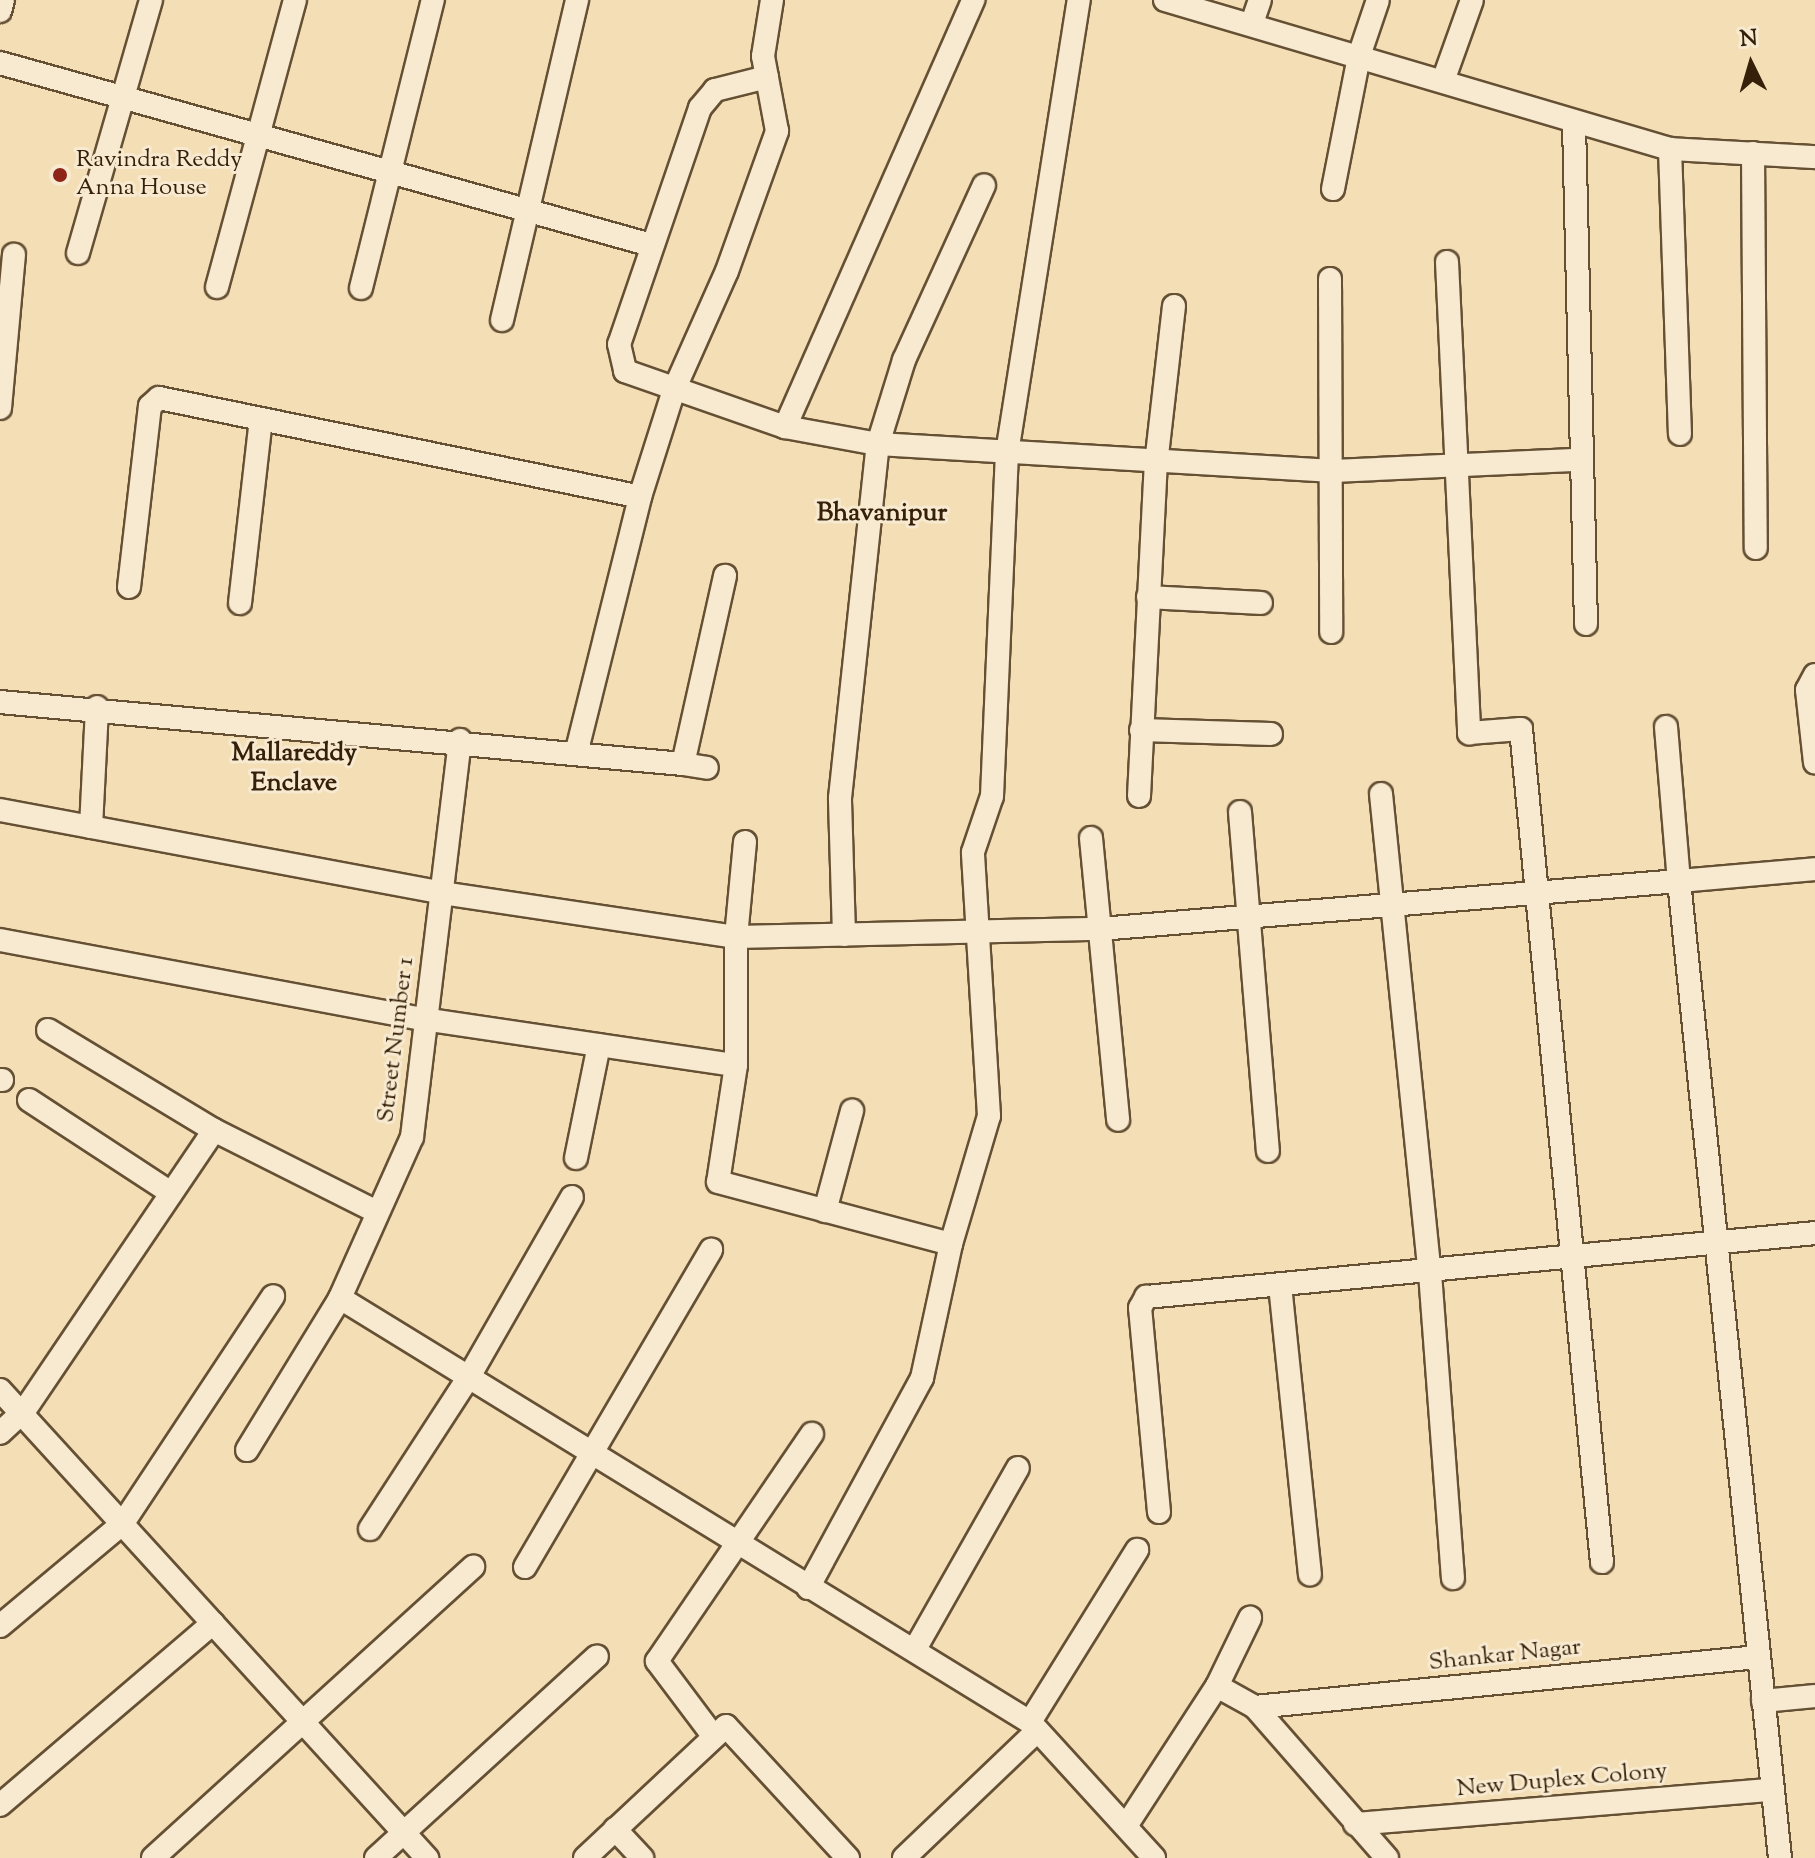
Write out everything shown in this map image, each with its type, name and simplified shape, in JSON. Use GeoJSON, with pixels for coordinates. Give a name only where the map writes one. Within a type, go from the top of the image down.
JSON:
{"type":"FeatureCollection","features":[{"type":"Feature","properties":{"kind":"street"},"geometry":{"type":"LineString","coordinates":[[0,11],[3,0]]}},
{"type":"Feature","properties":{"kind":"street"},"geometry":{"type":"LineString","coordinates":[[78,253],[151,0]]}},
{"type":"Feature","properties":{"kind":"street"},"geometry":{"type":"LineString","coordinates":[[217,287],[295,0]]}},
{"type":"Feature","properties":{"kind":"street"},"geometry":{"type":"LineString","coordinates":[[361,288],[433,0]]}},
{"type":"Feature","properties":{"kind":"street"},"geometry":{"type":"LineString","coordinates":[[502,320],[577,0]]}},
{"type":"Feature","properties":{"kind":"street"},"geometry":{"type":"LineString","coordinates":[[577,750],[640,497],[674,390],[727,271],[777,131],[763,56],[772,0]]}},
{"type":"Feature","properties":{"kind":"street"},"geometry":{"type":"LineString","coordinates":[[785,427],[973,0]]}},
{"type":"Feature","properties":{"kind":"street"},"geometry":{"type":"LineString","coordinates":[[808,1588],[922,1378],[951,1244],[989,1116],[973,852],[991,810],[1007,453],[1079,0]]}},
{"type":"Feature","properties":{"kind":"street"},"geometry":{"type":"LineString","coordinates":[[1165,0],[1252,23],[1574,123],[1670,149],[1815,157]]}},
{"type":"Feature","properties":{"kind":"street"},"geometry":{"type":"LineString","coordinates":[[1252,23],[1260,0]]}},
{"type":"Feature","properties":{"kind":"street"},"geometry":{"type":"LineString","coordinates":[[1333,189],[1359,56],[1378,0]]}},
{"type":"Feature","properties":{"kind":"street"},"geometry":{"type":"LineString","coordinates":[[1443,81],[1472,0]]}},
{"type":"Feature","properties":{"kind":"street"},"geometry":{"type":"LineString","coordinates":[[0,63],[259,134],[526,213],[651,245]]}},
{"type":"Feature","properties":{"kind":"street"},"geometry":{"type":"LineString","coordinates":[[767,77],[715,90],[700,108],[651,245],[618,360],[625,371],[785,427],[878,444],[1156,464],[1333,471],[1459,469],[1579,460]]}},
{"type":"Feature","properties":{"kind":"street"},"geometry":{"type":"LineString","coordinates":[[1574,123],[1579,460],[1586,624]]}},
{"type":"Feature","properties":{"kind":"street"},"geometry":{"type":"LineString","coordinates":[[1670,149],[1680,434]]}},
{"type":"Feature","properties":{"kind":"street"},"geometry":{"type":"LineString","coordinates":[[1753,153],[1756,548]]}},
{"type":"Feature","properties":{"kind":"street"},"geometry":{"type":"LineString","coordinates":[[844,935],[840,798],[878,444],[904,360],[984,185]]}},
{"type":"Feature","properties":{"kind":"street"},"geometry":{"type":"LineString","coordinates":[[1,398],[14,255]]}},
{"type":"Feature","properties":{"kind":"street"},"geometry":{"type":"LineString","coordinates":[[1447,262],[1469,733],[1521,729],[1602,1562]]}},
{"type":"Feature","properties":{"kind":"street"},"geometry":{"type":"LineString","coordinates":[[1330,279],[1333,471],[1331,632]]}},
{"type":"Feature","properties":{"kind":"street"},"geometry":{"type":"LineString","coordinates":[[1139,796],[1156,464],[1174,306]]}},
{"type":"Feature","properties":{"kind":"street"},"geometry":{"type":"LineString","coordinates":[[129,587],[153,400],[261,419],[640,497]]}},
{"type":"Feature","properties":{"kind":"street"},"geometry":{"type":"LineString","coordinates":[[240,603],[261,419]]}},
{"type":"Feature","properties":{"kind":"street"},"geometry":{"type":"LineString","coordinates":[[683,764],[725,576]]}},
{"type":"Feature","properties":{"kind":"street"},"geometry":{"type":"LineString","coordinates":[[1148,597],[1261,603]]}},
{"type":"Feature","properties":{"kind":"street"},"geometry":{"type":"LineString","coordinates":[[1815,675],[1807,690],[1815,763]]}},
{"type":"Feature","properties":{"kind":"street"},"geometry":{"type":"LineString","coordinates":[[0,702],[97,707],[577,750],[707,768]]}},
{"type":"Feature","properties":{"kind":"street"},"geometry":{"type":"LineString","coordinates":[[91,827],[97,707]]}},
{"type":"Feature","properties":{"kind":"street"},"geometry":{"type":"LineString","coordinates":[[1666,727],[1679,881],[1719,1242],[1780,1858]]}},
{"type":"Feature","properties":{"kind":"street"},"geometry":{"type":"LineString","coordinates":[[1141,730],[1271,734]]}},
{"type":"Feature","properties":{"kind":"street","name":"Street Number 1"},"geometry":{"type":"LineString","coordinates":[[247,1450],[340,1298],[412,1137],[423,1019],[460,740]]}},
{"type":"Feature","properties":{"kind":"street"},"geometry":{"type":"LineString","coordinates":[[1381,794],[1430,1273],[1453,1578]]}},
{"type":"Feature","properties":{"kind":"street"},"geometry":{"type":"LineString","coordinates":[[0,810],[442,893],[736,937],[1100,929],[1392,909],[1815,869]]}},
{"type":"Feature","properties":{"kind":"street"},"geometry":{"type":"LineString","coordinates":[[1240,812],[1245,919],[1268,1151]]}},
{"type":"Feature","properties":{"kind":"street"},"geometry":{"type":"LineString","coordinates":[[1091,838],[1118,1120]]}},
{"type":"Feature","properties":{"kind":"street"},"geometry":{"type":"LineString","coordinates":[[745,842],[736,937],[736,1065],[718,1182],[951,1244]]}},
{"type":"Feature","properties":{"kind":"street"},"geometry":{"type":"LineString","coordinates":[[0,940],[423,1019],[736,1065]]}},
{"type":"Feature","properties":{"kind":"street"},"geometry":{"type":"LineString","coordinates":[[48,1030],[214,1130],[377,1212]]}},
{"type":"Feature","properties":{"kind":"street"},"geometry":{"type":"LineString","coordinates":[[576,1158],[599,1045]]}},
{"type":"Feature","properties":{"kind":"street"},"geometry":{"type":"LineString","coordinates":[[29,1100],[171,1193]]}},
{"type":"Feature","properties":{"kind":"street"},"geometry":{"type":"LineString","coordinates":[[825,1211],[852,1111]]}},
{"type":"Feature","properties":{"kind":"street"},"geometry":{"type":"LineString","coordinates":[[0,1433],[24,1411],[214,1130]]}},
{"type":"Feature","properties":{"kind":"street"},"geometry":{"type":"LineString","coordinates":[[370,1529],[470,1375],[572,1197]]}},
{"type":"Feature","properties":{"kind":"street"},"geometry":{"type":"LineString","coordinates":[[1159,1512],[1142,1301],[1815,1233]]}},
{"type":"Feature","properties":{"kind":"street"},"geometry":{"type":"LineString","coordinates":[[525,1567],[598,1451],[711,1250]]}},
{"type":"Feature","properties":{"kind":"street"},"geometry":{"type":"LineString","coordinates":[[1280,1285],[1310,1574]]}},
{"type":"Feature","properties":{"kind":"street"},"geometry":{"type":"LineString","coordinates":[[0,1626],[123,1523],[273,1296]]}},
{"type":"Feature","properties":{"kind":"street"},"geometry":{"type":"LineString","coordinates":[[340,1298],[598,1451],[808,1588],[915,1649],[1032,1728],[1154,1858]]}},
{"type":"Feature","properties":{"kind":"street"},"geometry":{"type":"LineString","coordinates":[[0,1390],[24,1411],[427,1858]]}},
{"type":"Feature","properties":{"kind":"street"},"geometry":{"type":"LineString","coordinates":[[714,1737],[657,1661],[812,1434]]}},
{"type":"Feature","properties":{"kind":"street"},"geometry":{"type":"LineString","coordinates":[[915,1649],[1018,1468]]}},
{"type":"Feature","properties":{"kind":"street"},"geometry":{"type":"LineString","coordinates":[[910,1856],[1032,1728],[1137,1550]]}},
{"type":"Feature","properties":{"kind":"street"},"geometry":{"type":"LineString","coordinates":[[153,1858],[473,1567]]}},
{"type":"Feature","properties":{"kind":"street"},"geometry":{"type":"LineString","coordinates":[[1126,1826],[1217,1686],[1250,1618]]}},
{"type":"Feature","properties":{"kind":"street"},"geometry":{"type":"LineString","coordinates":[[0,1805],[213,1623]]}},
{"type":"Feature","properties":{"kind":"street"},"geometry":{"type":"LineString","coordinates":[[376,1858],[597,1656]]}},
{"type":"Feature","properties":{"kind":"street","name":"Shankar Nagar"},"geometry":{"type":"LineString","coordinates":[[1255,1707],[1758,1657]]}},
{"type":"Feature","properties":{"kind":"street"},"geometry":{"type":"LineString","coordinates":[[1217,1686],[1255,1707],[1387,1858]]}},
{"type":"Feature","properties":{"kind":"street"},"geometry":{"type":"LineString","coordinates":[[1763,1701],[1815,1696]]}},
{"type":"Feature","properties":{"kind":"street"},"geometry":{"type":"LineString","coordinates":[[585,1858],[726,1726],[848,1858]]}},
{"type":"Feature","properties":{"kind":"street","name":"New Duplex Colony"},"geometry":{"type":"LineString","coordinates":[[1355,1824],[1773,1790]]}},
{"type":"Feature","properties":{"kind":"street"},"geometry":{"type":"LineString","coordinates":[[615,1829],[642,1858]]}},
{"type":"Feature","properties":{"kind":"place","name":"Ravindra Reddy Anna House"},"geometry":{"type":"Point","coordinates":[60,175]}},
{"type":"Feature","properties":{"kind":"district","name":"Bhavanipur"},"geometry":{"type":"Point","coordinates":[882,514]}},
{"type":"Feature","properties":{"kind":"district","name":"Mallareddy Enclave"},"geometry":{"type":"Point","coordinates":[294,769]}}]}
